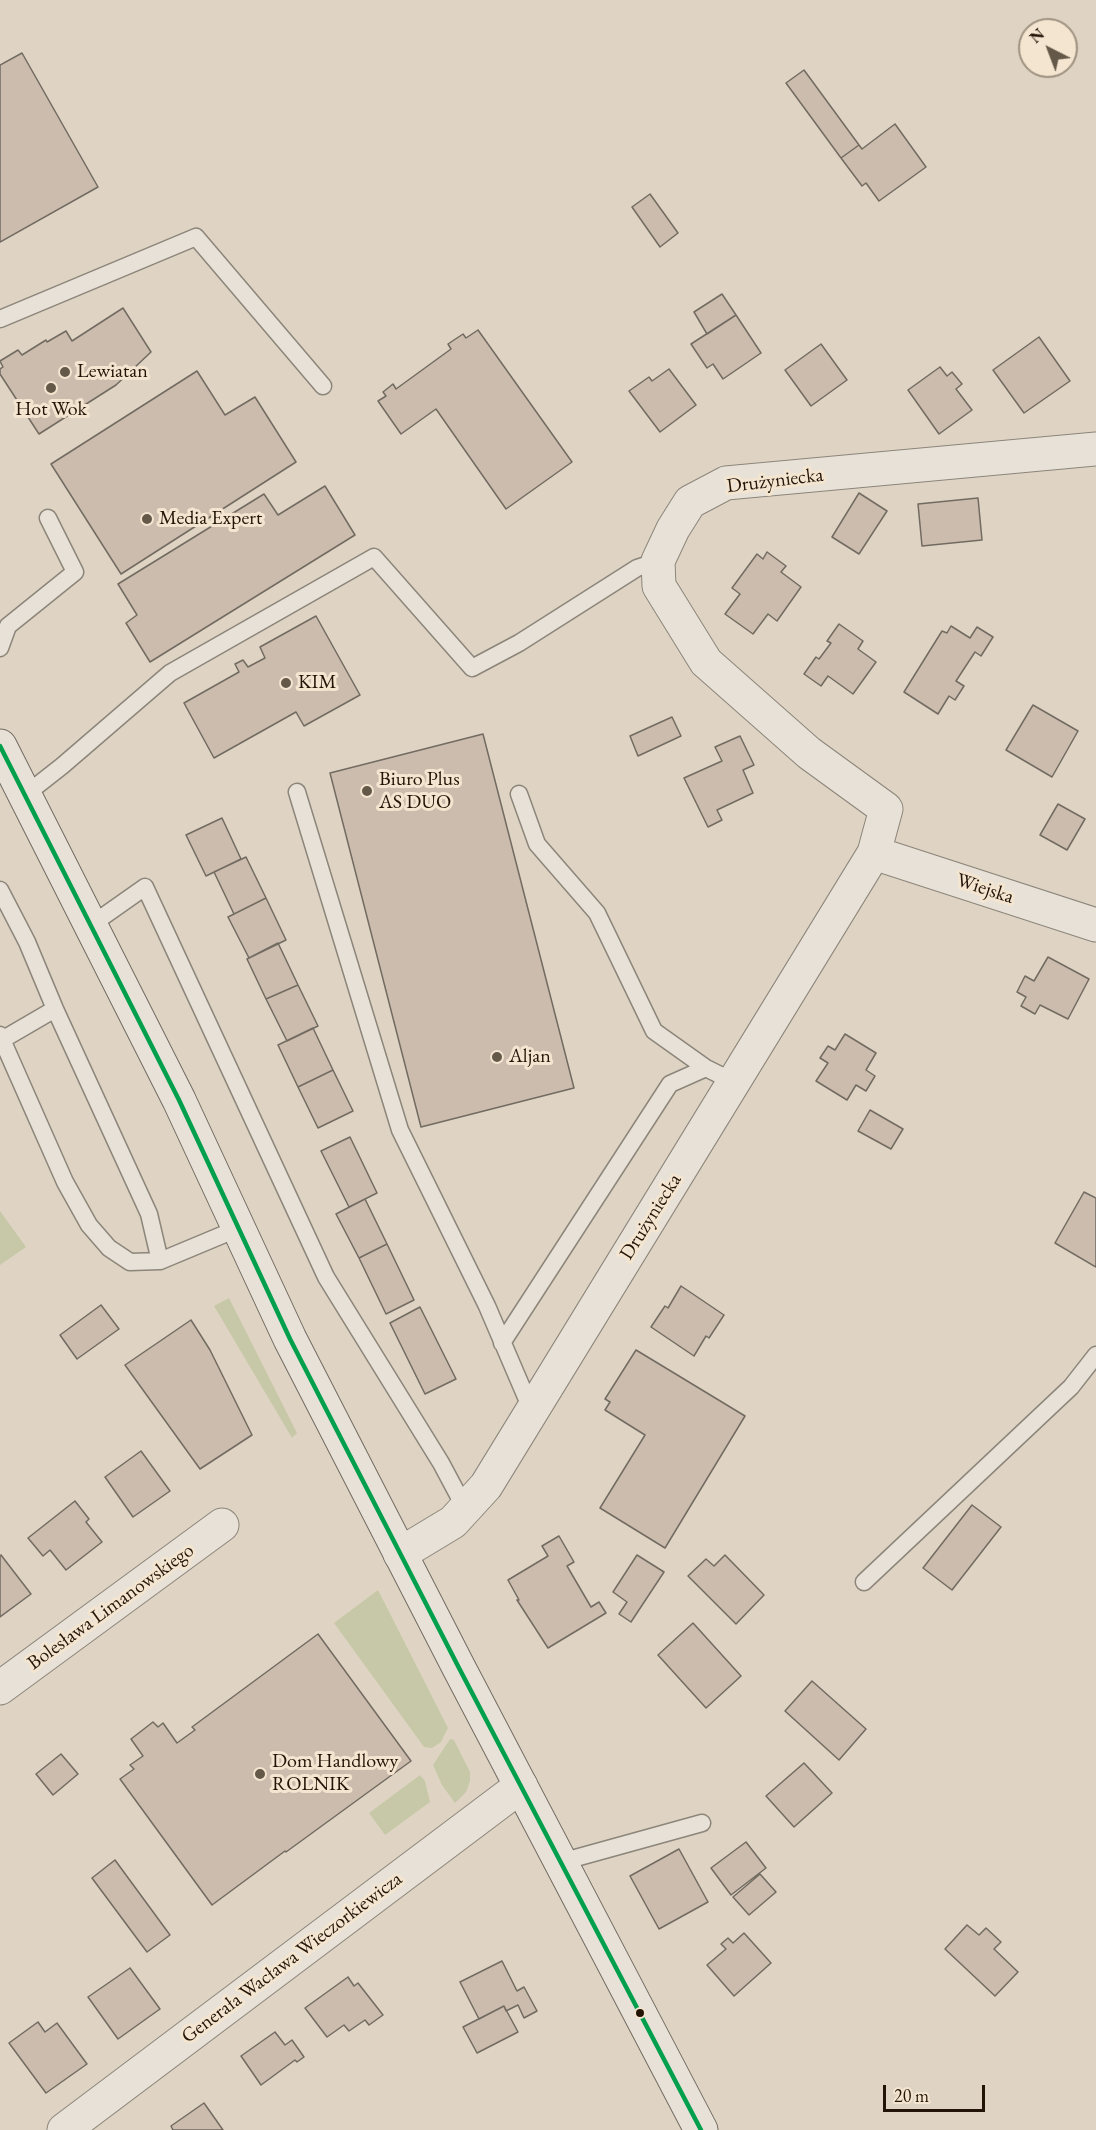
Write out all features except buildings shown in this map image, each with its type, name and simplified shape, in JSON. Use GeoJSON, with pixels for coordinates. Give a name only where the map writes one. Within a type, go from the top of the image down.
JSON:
{"type":"FeatureCollection","features":[{"type":"Feature","properties":{"kind":"street","name":"Drużyniecka"},"geometry":{"type":"LineString","coordinates":[[400,1554],[453,1522],[486,1486],[532,1411],[720,1075],[874,853],[886,809],[809,753],[706,662],[659,586],[658,561],[673,529],[690,502],[726,483],[1096,449]]}},
{"type":"Feature","properties":{"kind":"street"},"geometry":{"type":"LineString","coordinates":[[0,747],[179,1100],[296,1349],[400,1554],[701,2130]]}},
{"type":"Feature","properties":{"kind":"street","name":"Wiejska"},"geometry":{"type":"LineString","coordinates":[[874,853],[1096,926]]}},
{"type":"Feature","properties":{"kind":"street","name":"Bolesława Limanowskiego"},"geometry":{"type":"LineString","coordinates":[[0,1688],[222,1525]]}},
{"type":"Feature","properties":{"kind":"street","name":"Generała Wacława Wieczorkiewicza"},"geometry":{"type":"LineString","coordinates":[[64,2130],[521,1785]]}},
{"type":"Feature","properties":{"kind":"lane"},"geometry":{"type":"LineString","coordinates":[[0,320],[196,237],[323,386]]}},
{"type":"Feature","properties":{"kind":"lane"},"geometry":{"type":"LineString","coordinates":[[0,648],[8,626],[75,572],[48,518]]}},
{"type":"Feature","properties":{"kind":"lane"},"geometry":{"type":"LineString","coordinates":[[25,795],[62,766],[170,672],[374,557],[472,668],[519,643],[637,568],[658,561]]}},
{"type":"Feature","properties":{"kind":"lane"},"geometry":{"type":"LineString","coordinates":[[297,792],[400,1130],[487,1306],[532,1411]]}},
{"type":"Feature","properties":{"kind":"lane"},"geometry":{"type":"LineString","coordinates":[[519,794],[537,844],[597,913],[654,1031],[720,1075]]}},
{"type":"Feature","properties":{"kind":"lane"},"geometry":{"type":"LineString","coordinates":[[91,925],[145,887],[326,1277],[441,1463],[465,1508]]}},
{"type":"Feature","properties":{"kind":"lane"},"geometry":{"type":"LineString","coordinates":[[0,890],[27,942],[55,1009],[149,1214],[160,1261]]}},
{"type":"Feature","properties":{"kind":"lane"},"geometry":{"type":"LineString","coordinates":[[55,1009],[1,1039],[65,1182],[89,1225],[109,1248],[130,1262],[160,1261],[239,1228]]}},
{"type":"Feature","properties":{"kind":"lane"},"geometry":{"type":"LineString","coordinates":[[502,1343],[670,1084],[720,1075]]}},
{"type":"Feature","properties":{"kind":"lane"},"geometry":{"type":"LineString","coordinates":[[864,1582],[1071,1387],[1096,1354]]}},
{"type":"Feature","properties":{"kind":"lane"},"geometry":{"type":"LineString","coordinates":[[561,1862],[702,1823]]}},
{"type":"Feature","properties":{"kind":"green space"},"geometry":{"type":"Polygon","coordinates":[[[0,1211],[26,1247],[0,1265],[0,1211]]]}},
{"type":"Feature","properties":{"kind":"green space"},"geometry":{"type":"Polygon","coordinates":[[[229,1298],[297,1433],[292,1438],[214,1306],[229,1298]]]}},
{"type":"Feature","properties":{"kind":"green space"},"geometry":{"type":"Polygon","coordinates":[[[378,1590],[448,1728],[441,1742],[432,1748],[424,1747],[334,1623],[378,1590]]]}},
{"type":"Feature","properties":{"kind":"green space"},"geometry":{"type":"Polygon","coordinates":[[[450,1739],[454,1740],[470,1772],[466,1792],[455,1803],[442,1785],[433,1765],[450,1739]]]}},
{"type":"Feature","properties":{"kind":"green space"},"geometry":{"type":"Polygon","coordinates":[[[420,1775],[425,1781],[430,1802],[385,1835],[369,1813],[420,1775]]]}},
{"type":"Feature","properties":{"kind":"transit line"},"geometry":{"type":"LineString","coordinates":[[0,746],[179,1100],[290,1339],[701,2130]]}},
{"type":"Feature","properties":{"kind":"place","name":"Lewiatan"},"geometry":{"type":"Point","coordinates":[65,372]}},
{"type":"Feature","properties":{"kind":"place","name":"Hot Wok"},"geometry":{"type":"Point","coordinates":[51,388]}},
{"type":"Feature","properties":{"kind":"place","name":"Media Expert"},"geometry":{"type":"Point","coordinates":[147,519]}},
{"type":"Feature","properties":{"kind":"place","name":"KIM"},"geometry":{"type":"Point","coordinates":[286,683]}},
{"type":"Feature","properties":{"kind":"place","name":"Biuro Plus AS DUO"},"geometry":{"type":"Point","coordinates":[367,791]}},
{"type":"Feature","properties":{"kind":"place","name":"Aljan"},"geometry":{"type":"Point","coordinates":[497,1057]}},
{"type":"Feature","properties":{"kind":"place","name":"Dom Handlowy ROLNIK"},"geometry":{"type":"Point","coordinates":[260,1774]}}]}
